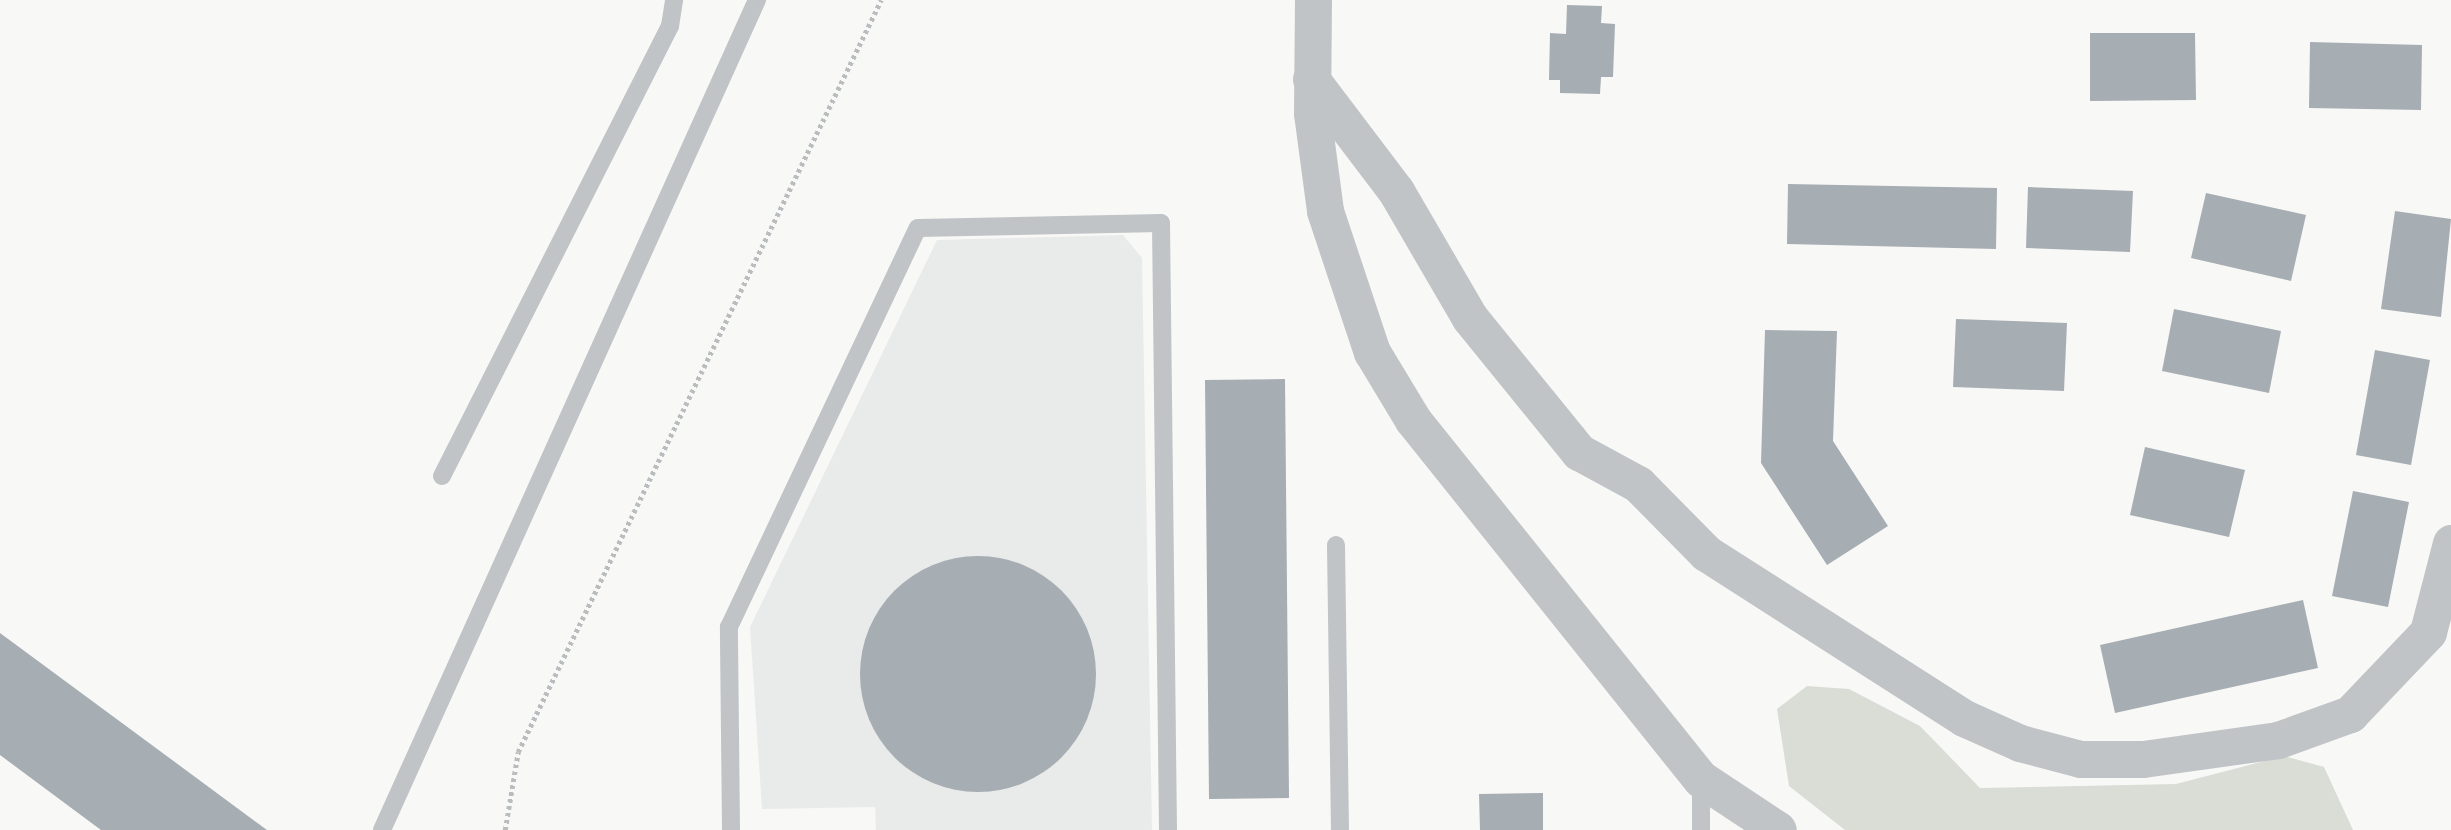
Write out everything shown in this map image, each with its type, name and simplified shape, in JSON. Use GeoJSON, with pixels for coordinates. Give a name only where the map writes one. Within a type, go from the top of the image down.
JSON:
{"type":"FeatureCollection","features":[{"type":"Feature","properties":{"kind":"street"},"geometry":{"type":"LineString","coordinates":[[1313,0],[1311,79],[1325,211],[1345,287],[1372,352],[1421,431],[1701,779],[1778,830]]}},
{"type":"Feature","properties":{"kind":"street"},"geometry":{"type":"LineString","coordinates":[[1311,79],[1396,191],[1470,318],[1579,452],[1638,484],[1706,553],[1964,718],[2020,743],[2080,759],[2143,759],[2278,740],[2350,714],[2428,632],[2451,543]]}},
{"type":"Feature","properties":{"kind":"lane"},"geometry":{"type":"LineString","coordinates":[[442,476],[670,26],[674,0]]}},
{"type":"Feature","properties":{"kind":"lane"},"geometry":{"type":"LineString","coordinates":[[382,830],[757,0]]}},
{"type":"Feature","properties":{"kind":"lane"},"geometry":{"type":"LineString","coordinates":[[731,830],[729,627],[918,228],[1161,223],[1168,830]]}},
{"type":"Feature","properties":{"kind":"lane"},"geometry":{"type":"LineString","coordinates":[[1336,545],[1340,830]]}},
{"type":"Feature","properties":{"kind":"lane"},"geometry":{"type":"LineString","coordinates":[[1701,779],[1702,830]]}},
{"type":"Feature","properties":{"kind":"path"},"geometry":{"type":"LineString","coordinates":[[505,830],[518,752],[881,0]]}},
{"type":"Feature","properties":{"kind":"shaded area"},"geometry":{"type":"Polygon","coordinates":[[[1123,235],[1142,258],[1152,830],[876,830],[875,807],[762,809],[750,627],[937,240],[1123,235]]]}},
{"type":"Feature","properties":{"kind":"shaded area"},"geometry":{"type":"Polygon","coordinates":[[[1807,686],[1849,689],[1920,726],[1980,788],[2176,784],[2284,756],[2324,767],[2353,830],[1845,830],[1789,786],[1777,709],[1807,686]]]}},
{"type":"Feature","properties":{"kind":"building"},"geometry":{"type":"Polygon","coordinates":[[[1567,5],[1602,6],[1601,23],[1615,24],[1613,77],[1601,77],[1600,94],[1560,93],[1560,80],[1549,80],[1550,33],[1566,34],[1567,5]]]}},
{"type":"Feature","properties":{"kind":"building"},"geometry":{"type":"Polygon","coordinates":[[[2090,33],[2195,33],[2196,100],[2090,101],[2090,33]]]}},
{"type":"Feature","properties":{"kind":"building"},"geometry":{"type":"Polygon","coordinates":[[[2310,42],[2422,45],[2421,110],[2309,108],[2310,42]]]}},
{"type":"Feature","properties":{"kind":"building"},"geometry":{"type":"Polygon","coordinates":[[[1788,184],[1997,188],[1996,249],[1787,244],[1788,184]]]}},
{"type":"Feature","properties":{"kind":"building"},"geometry":{"type":"Polygon","coordinates":[[[2028,187],[2133,191],[2130,252],[2026,248],[2028,187]]]}},
{"type":"Feature","properties":{"kind":"building"},"geometry":{"type":"Polygon","coordinates":[[[2206,193],[2306,215],[2291,281],[2191,258],[2206,193]]]}},
{"type":"Feature","properties":{"kind":"building"},"geometry":{"type":"Polygon","coordinates":[[[2395,211],[2451,219],[2441,317],[2381,309],[2395,211]]]}},
{"type":"Feature","properties":{"kind":"building"},"geometry":{"type":"Polygon","coordinates":[[[2174,309],[2281,331],[2269,393],[2162,371],[2174,309]]]}},
{"type":"Feature","properties":{"kind":"building"},"geometry":{"type":"Polygon","coordinates":[[[1956,319],[2067,323],[2064,391],[1953,387],[1956,319]]]}},
{"type":"Feature","properties":{"kind":"building"},"geometry":{"type":"Polygon","coordinates":[[[1765,330],[1837,331],[1833,441],[1888,526],[1827,565],[1761,463],[1765,330]]]}},
{"type":"Feature","properties":{"kind":"building"},"geometry":{"type":"Polygon","coordinates":[[[2375,350],[2430,360],[2411,465],[2356,455],[2375,350]]]}},
{"type":"Feature","properties":{"kind":"building"},"geometry":{"type":"Polygon","coordinates":[[[1285,379],[1289,798],[1209,799],[1205,380],[1285,379]]]}},
{"type":"Feature","properties":{"kind":"building"},"geometry":{"type":"Polygon","coordinates":[[[2145,447],[2245,470],[2229,537],[2130,515],[2145,447]]]}},
{"type":"Feature","properties":{"kind":"building"},"geometry":{"type":"Polygon","coordinates":[[[2353,491],[2409,502],[2388,607],[2332,596],[2353,491]]]}},
{"type":"Feature","properties":{"kind":"building"},"geometry":{"type":"Polygon","coordinates":[[[966,556],[990,556],[1034,570],[1062,590],[1087,629],[1094,651],[1094,697],[1087,719],[1062,758],[1034,778],[1012,787],[990,792],[966,792],[922,778],[903,766],[886,749],[865,708],[860,686],[860,662],[874,618],[886,599],[903,582],[944,561],[966,556]]]}},
{"type":"Feature","properties":{"kind":"building"},"geometry":{"type":"Polygon","coordinates":[[[2303,600],[2318,668],[2115,713],[2100,645],[2303,600]]]}},
{"type":"Feature","properties":{"kind":"building"},"geometry":{"type":"Polygon","coordinates":[[[0,633],[267,830],[101,830],[0,755],[0,633]]]}},
{"type":"Feature","properties":{"kind":"building"},"geometry":{"type":"Polygon","coordinates":[[[1543,793],[1543,830],[1480,830],[1479,794],[1543,793]]]}}]}
